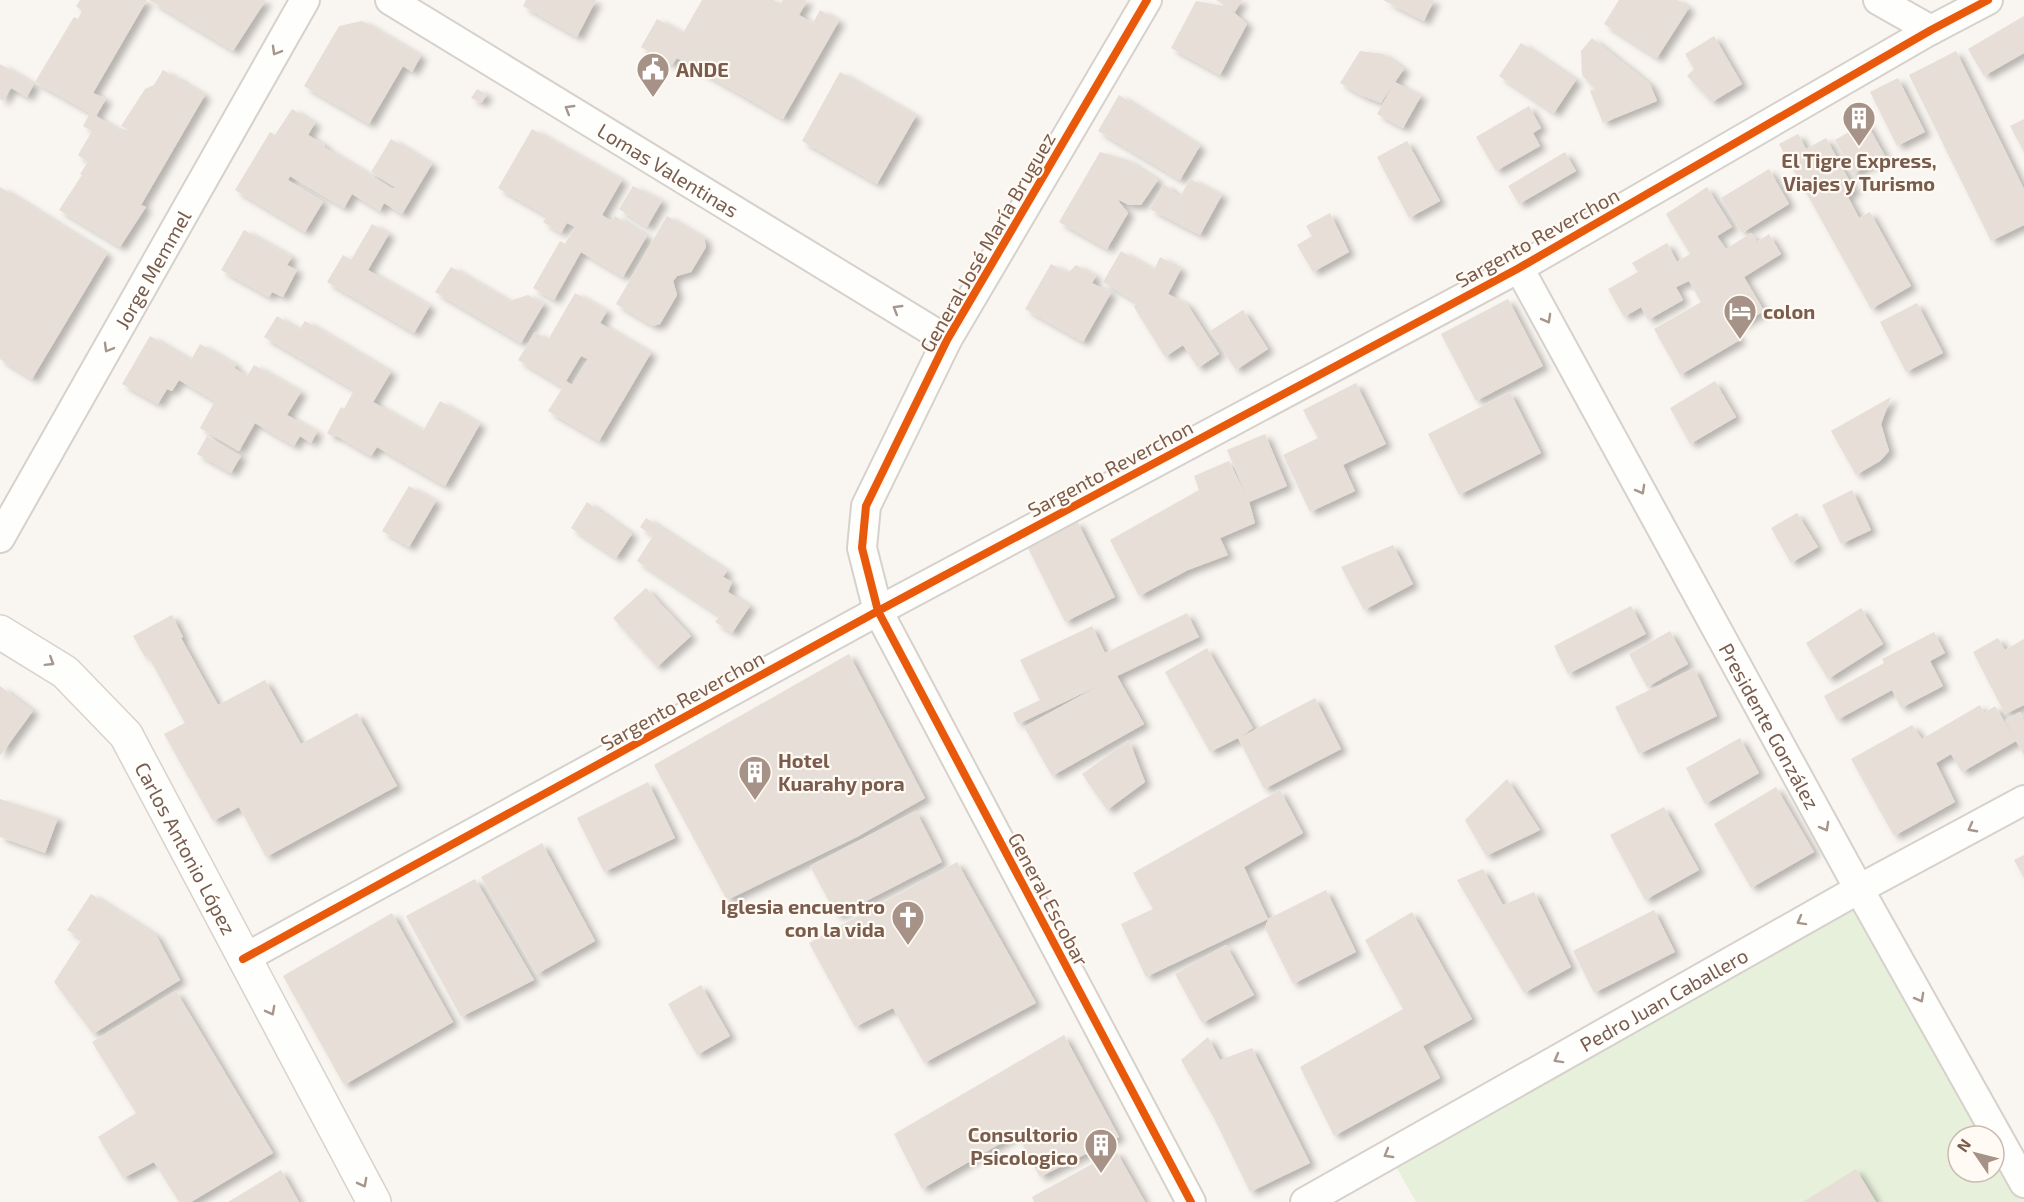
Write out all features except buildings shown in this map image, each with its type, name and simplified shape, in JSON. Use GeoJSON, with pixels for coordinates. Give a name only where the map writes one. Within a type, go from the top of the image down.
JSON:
{"type":"FeatureCollection","features":[{"type":"Feature","properties":{"kind":"main road","name":"Carlos Antonio López"},"geometry":{"type":"LineString","coordinates":[[0,632],[65,672],[126,735],[374,1202]]}},
{"type":"Feature","properties":{"kind":"street","name":"Jorge Memmel"},"geometry":{"type":"LineString","coordinates":[[0,538],[305,0]]}},
{"type":"Feature","properties":{"kind":"street","name":"Lomas Valentinas"},"geometry":{"type":"LineString","coordinates":[[390,0],[947,339]]}},
{"type":"Feature","properties":{"kind":"street","name":"General José María Bruguez"},"geometry":{"type":"LineString","coordinates":[[878,611],[862,548],[866,506],[947,339],[1147,0]]}},
{"type":"Feature","properties":{"kind":"street"},"geometry":{"type":"LineString","coordinates":[[1878,0],[1931,30]]}},
{"type":"Feature","properties":{"kind":"street","name":"Sargento Reverchon"},"geometry":{"type":"LineString","coordinates":[[243,959],[878,611],[1519,268],[1931,30],[1988,0]]}},
{"type":"Feature","properties":{"kind":"street","name":"Presidente González"},"geometry":{"type":"LineString","coordinates":[[1519,268],[1859,889],[2024,1183]]}},
{"type":"Feature","properties":{"kind":"street","name":"General Escobar"},"geometry":{"type":"LineString","coordinates":[[878,611],[1191,1202]]}},
{"type":"Feature","properties":{"kind":"street","name":"Pedro Juan Caballero"},"geometry":{"type":"LineString","coordinates":[[1305,1202],[1859,889],[2024,800]]}},
{"type":"Feature","properties":{"kind":"green space"},"geometry":{"type":"Polygon","coordinates":[[[1859,889],[1991,1124],[1946,1124],[1946,1184],[2006,1184],[2006,1151],[2024,1183],[2024,1202],[1416,1202],[1389,1154],[1859,889]]]}},
{"type":"Feature","properties":{"kind":"cycle path"},"geometry":{"type":"LineString","coordinates":[[1147,0],[947,340],[866,506],[862,548],[878,611],[1191,1202]]}},
{"type":"Feature","properties":{"kind":"cycle path"},"geometry":{"type":"LineString","coordinates":[[243,959],[878,611],[1519,268],[1931,30],[1988,0]]}},
{"type":"Feature","properties":{"kind":"place","name":"ANDE"},"geometry":{"type":"Point","coordinates":[653,98]}},
{"type":"Feature","properties":{"kind":"place","name":"El Tigre Express, Viajes y Turismo"},"geometry":{"type":"Point","coordinates":[1859,147]}},
{"type":"Feature","properties":{"kind":"place","name":"colon"},"geometry":{"type":"Point","coordinates":[1740,340]}},
{"type":"Feature","properties":{"kind":"place","name":"Hotel Kuarahy pora"},"geometry":{"type":"Point","coordinates":[755,801]}},
{"type":"Feature","properties":{"kind":"place","name":"Iglesia encuentro con la vida"},"geometry":{"type":"Point","coordinates":[908,946]}},
{"type":"Feature","properties":{"kind":"place","name":"Consultorio Psicologico"},"geometry":{"type":"Point","coordinates":[1101,1174]}}]}
